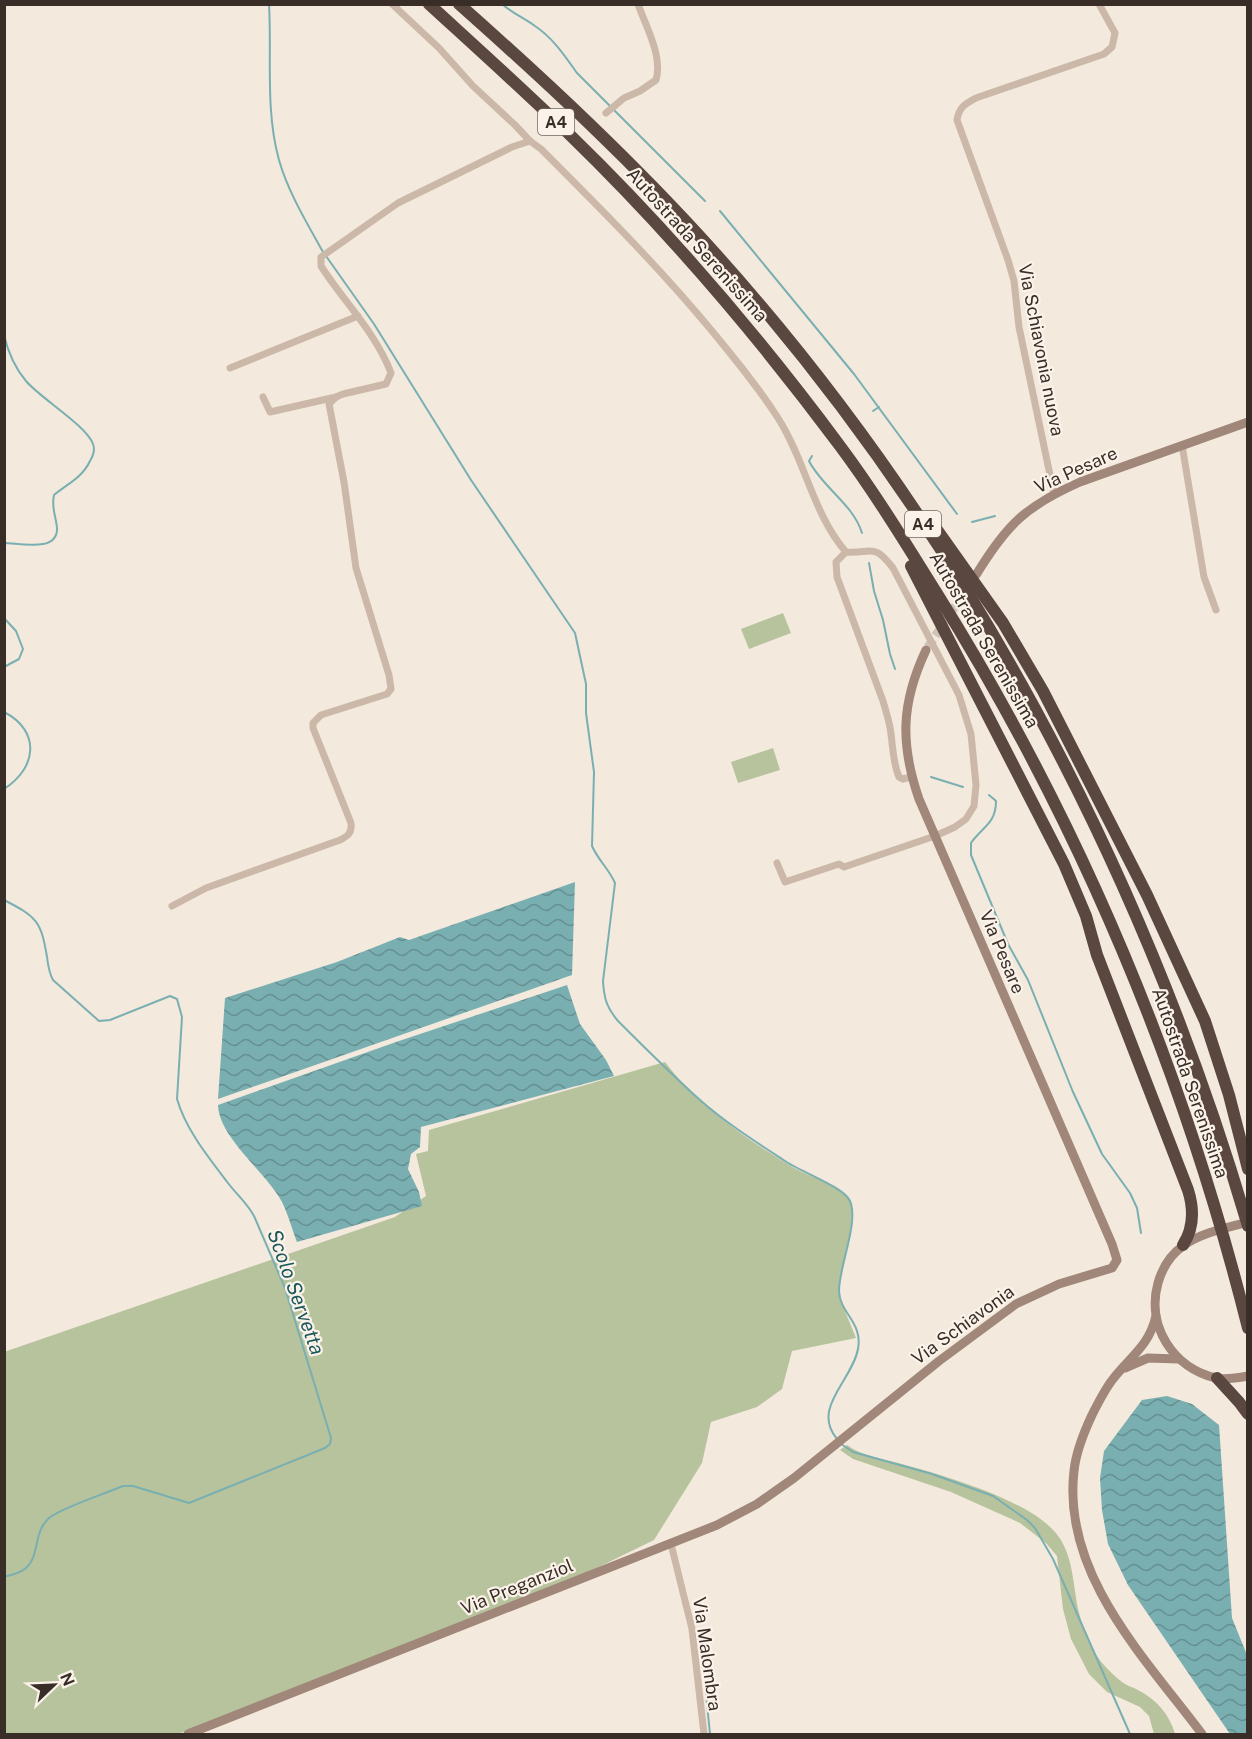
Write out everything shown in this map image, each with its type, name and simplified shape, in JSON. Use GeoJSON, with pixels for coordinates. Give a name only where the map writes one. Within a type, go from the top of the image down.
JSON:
{"type":"FeatureCollection","features":[{"type":"Feature","properties":{"kind":"highway","name":"Autostrada Serenissima"},"geometry":{"type":"LineString","coordinates":[[429,4],[570,135],[634,200],[769,355],[868,486],[964,636],[1017,729],[1107,912],[1172,1074],[1221,1227],[1248,1328]]}},
{"type":"Feature","properties":{"kind":"highway","name":"Autostrada Serenissima"},"geometry":{"type":"LineString","coordinates":[[459,4],[520,58],[603,138],[713,251],[812,369],[930,534],[988,626],[1041,719],[1131,904],[1197,1067],[1248,1224]]}},
{"type":"Feature","properties":{"kind":"highway"},"geometry":{"type":"LineString","coordinates":[[867,444],[893,468],[914,497],[1003,623],[1043,691],[1148,895],[1205,1021],[1229,1095],[1248,1169]]}},
{"type":"Feature","properties":{"kind":"highway"},"geometry":{"type":"LineString","coordinates":[[868,486],[875,509],[932,604],[1064,864],[1086,916],[1097,955],[1188,1190],[1193,1212],[1188,1238],[1183,1245]]}},
{"type":"Feature","properties":{"kind":"highway"},"geometry":{"type":"LineString","coordinates":[[1217,1378],[1248,1414]]}},
{"type":"Feature","properties":{"kind":"street"},"geometry":{"type":"LineString","coordinates":[[392,4],[439,48],[473,86],[547,155],[664,274],[747,375],[779,419],[823,516],[846,552]]}},
{"type":"Feature","properties":{"kind":"street"},"geometry":{"type":"LineString","coordinates":[[607,111],[656,80],[658,74],[656,55],[638,4]]}},
{"type":"Feature","properties":{"kind":"street","name":"Via Schiavonia nuova"},"geometry":{"type":"LineString","coordinates":[[1054,494],[1019,327],[1014,281],[957,120],[958,111],[963,105],[976,98],[1104,54],[1112,47],[1115,33],[1100,4]]}},
{"type":"Feature","properties":{"kind":"street"},"geometry":{"type":"LineString","coordinates":[[263,397],[270,412],[386,384],[391,373],[385,360],[358,316],[321,267],[320,260],[326,253],[398,203],[512,147],[530,141]]}},
{"type":"Feature","properties":{"kind":"street"},"geometry":{"type":"LineString","coordinates":[[230,368],[358,316]]}},
{"type":"Feature","properties":{"kind":"street"},"geometry":{"type":"LineString","coordinates":[[172,906],[206,888],[340,840],[348,836],[351,830],[347,811],[313,728],[313,723],[321,715],[387,694],[391,689],[391,684],[356,568],[344,482],[329,414],[329,404],[336,397]]}},
{"type":"Feature","properties":{"kind":"street","name":"Via Pesare"},"geometry":{"type":"LineString","coordinates":[[976,575],[1007,529],[1018,518],[1054,494],[1248,422]]}},
{"type":"Feature","properties":{"kind":"street"},"geometry":{"type":"LineString","coordinates":[[1182,445],[1204,577],[1216,610]]}},
{"type":"Feature","properties":{"kind":"street"},"geometry":{"type":"LineString","coordinates":[[777,863],[785,882],[839,864],[844,867],[935,836],[966,819],[974,806],[976,785],[971,734],[959,695],[893,568],[884,556],[870,549],[846,552],[836,562],[837,577],[883,701],[897,773],[903,779],[911,777]]}},
{"type":"Feature","properties":{"kind":"street","name":"Via Pesare"},"geometry":{"type":"LineString","coordinates":[[926,650],[918,667],[906,719],[905,742],[911,777],[1117,1260]]}},
{"type":"Feature","properties":{"kind":"street"},"geometry":{"type":"LineString","coordinates":[[1248,1224],[1204,1236],[1183,1245],[1168,1261],[1156,1291],[1156,1316],[1164,1341],[1178,1359],[1202,1373],[1217,1378],[1248,1376]]}},
{"type":"Feature","properties":{"kind":"street","name":"Via Schiavonia"},"geometry":{"type":"LineString","coordinates":[[845,1438],[939,1361],[1008,1310],[1037,1293],[1059,1284],[1112,1268],[1117,1260]]}},
{"type":"Feature","properties":{"kind":"street"},"geometry":{"type":"LineString","coordinates":[[1156,1316],[1148,1340],[1113,1380],[1094,1411],[1082,1439],[1074,1469],[1072,1494],[1077,1531],[1088,1568],[1118,1623],[1202,1734]]}},
{"type":"Feature","properties":{"kind":"street"},"geometry":{"type":"LineString","coordinates":[[1123,1369],[1148,1358],[1178,1359]]}},
{"type":"Feature","properties":{"kind":"street","name":"Via Preganziol"},"geometry":{"type":"LineString","coordinates":[[188,1734],[717,1525],[757,1504],[845,1438]]}},
{"type":"Feature","properties":{"kind":"street","name":"Via Malombra"},"geometry":{"type":"LineString","coordinates":[[671,1544],[692,1629],[704,1734]]}},
{"type":"Feature","properties":{"kind":"green space"},"geometry":{"type":"Polygon","coordinates":[[[783,613],[791,633],[749,649],[741,629],[783,613]]]}},
{"type":"Feature","properties":{"kind":"green space"},"geometry":{"type":"Polygon","coordinates":[[[773,748],[780,770],[738,783],[731,762],[773,748]]]}},
{"type":"Feature","properties":{"kind":"green space"},"geometry":{"type":"Polygon","coordinates":[[[665,1062],[693,1093],[725,1122],[796,1169],[834,1187],[847,1196],[852,1210],[852,1220],[839,1287],[840,1299],[856,1338],[792,1351],[782,1389],[757,1407],[711,1422],[702,1463],[654,1540],[521,1605],[178,1734],[5,1734],[4,1352],[395,1217],[426,1196],[416,1154],[428,1151],[429,1130],[665,1062]]]}},
{"type":"Feature","properties":{"kind":"green space"},"geometry":{"type":"Polygon","coordinates":[[[847,1445],[866,1455],[940,1475],[984,1490],[1025,1509],[1042,1520],[1055,1532],[1065,1549],[1081,1622],[1097,1656],[1122,1682],[1145,1694],[1156,1703],[1170,1720],[1175,1734],[1154,1734],[1149,1716],[1140,1707],[1107,1692],[1089,1674],[1071,1639],[1063,1609],[1057,1556],[1046,1543],[1020,1523],[951,1492],[853,1459],[840,1450],[847,1445]]]}},
{"type":"Feature","properties":{"kind":"water"},"geometry":{"type":"Polygon","coordinates":[[[575,882],[572,975],[218,1099],[225,998],[337,962],[400,937],[409,940],[575,882]]]}},
{"type":"Feature","properties":{"kind":"water"},"geometry":{"type":"Polygon","coordinates":[[[567,985],[580,1024],[606,1060],[614,1076],[421,1127],[420,1147],[411,1154],[408,1169],[419,1192],[422,1206],[297,1242],[282,1202],[226,1130],[218,1105],[567,985]]]}},
{"type":"Feature","properties":{"kind":"water"},"geometry":{"type":"Polygon","coordinates":[[[1167,1396],[1192,1404],[1219,1425],[1232,1618],[1247,1655],[1247,1734],[1230,1734],[1128,1585],[1108,1544],[1102,1510],[1100,1478],[1104,1451],[1142,1400],[1167,1396]]]}},
{"type":"Feature","properties":{"kind":"waterway"},"geometry":{"type":"LineString","coordinates":[[269,4],[270,102],[279,160],[287,184],[323,252]]}},
{"type":"Feature","properties":{"kind":"waterway"},"geometry":{"type":"LineString","coordinates":[[502,4],[547,36],[577,73],[705,201]]}},
{"type":"Feature","properties":{"kind":"waterway"},"geometry":{"type":"LineString","coordinates":[[720,211],[854,374],[957,514]]}},
{"type":"Feature","properties":{"kind":"waterway"},"geometry":{"type":"LineString","coordinates":[[326,256],[374,324],[471,480],[575,633],[586,684],[586,713],[594,772],[592,846],[615,883],[603,981],[605,998],[611,1012],[679,1081],[710,1108],[785,1161],[839,1190],[850,1201],[852,1221],[839,1291],[840,1299],[859,1340],[854,1361],[836,1394],[828,1416],[830,1428],[837,1439]]}},
{"type":"Feature","properties":{"kind":"waterway","name":"Scolo Servetta"},"geometry":{"type":"LineString","coordinates":[[4,335],[18,371],[33,388],[82,429],[94,448],[91,459],[83,472],[54,495],[56,536],[45,544],[4,543]]}},
{"type":"Feature","properties":{"kind":"waterway"},"geometry":{"type":"LineString","coordinates":[[873,411],[879,407]]}},
{"type":"Feature","properties":{"kind":"waterway"},"geometry":{"type":"LineString","coordinates":[[812,456],[809,461],[815,471],[852,513],[862,533]]}},
{"type":"Feature","properties":{"kind":"waterway"},"geometry":{"type":"LineString","coordinates":[[972,522],[995,516]]}},
{"type":"Feature","properties":{"kind":"waterway"},"geometry":{"type":"LineString","coordinates":[[869,563],[874,591],[895,669]]}},
{"type":"Feature","properties":{"kind":"waterway","name":"Scolo Servetta"},"geometry":{"type":"LineString","coordinates":[[4,618],[16,631],[23,649],[19,659],[4,667]]}},
{"type":"Feature","properties":{"kind":"waterway","name":"Scolo Servetta"},"geometry":{"type":"LineString","coordinates":[[4,712],[24,729],[29,739],[30,750],[23,771],[4,789]]}},
{"type":"Feature","properties":{"kind":"waterway"},"geometry":{"type":"LineString","coordinates":[[931,777],[963,787]]}},
{"type":"Feature","properties":{"kind":"waterway"},"geometry":{"type":"LineString","coordinates":[[989,795],[996,801],[994,815],[971,843],[971,855],[1008,944],[1028,980],[1073,1092],[1102,1154],[1130,1193],[1137,1208],[1141,1233]]}},
{"type":"Feature","properties":{"kind":"waterway","name":"Scolo Servetta"},"geometry":{"type":"LineString","coordinates":[[4,900],[36,921],[45,945],[53,980],[99,1021],[110,1020],[170,996],[177,999],[182,1017],[177,1099],[192,1133],[254,1216],[285,1288],[331,1438],[330,1444],[325,1448],[189,1503],[133,1486],[123,1486],[70,1507],[54,1514],[44,1524],[33,1557],[26,1568],[19,1573],[4,1577]]}},
{"type":"Feature","properties":{"kind":"waterway"},"geometry":{"type":"LineString","coordinates":[[841,1444],[853,1452],[932,1474],[993,1496],[1035,1528],[1053,1559],[1130,1734]]}},
{"type":"Feature","properties":{"kind":"waterway"},"geometry":{"type":"LineString","coordinates":[[703,1664],[710,1734]]}},
{"type":"Feature","properties":{"kind":"tunnel"},"geometry":{"type":"LineString","coordinates":[[928,647],[968,587]]}}]}
